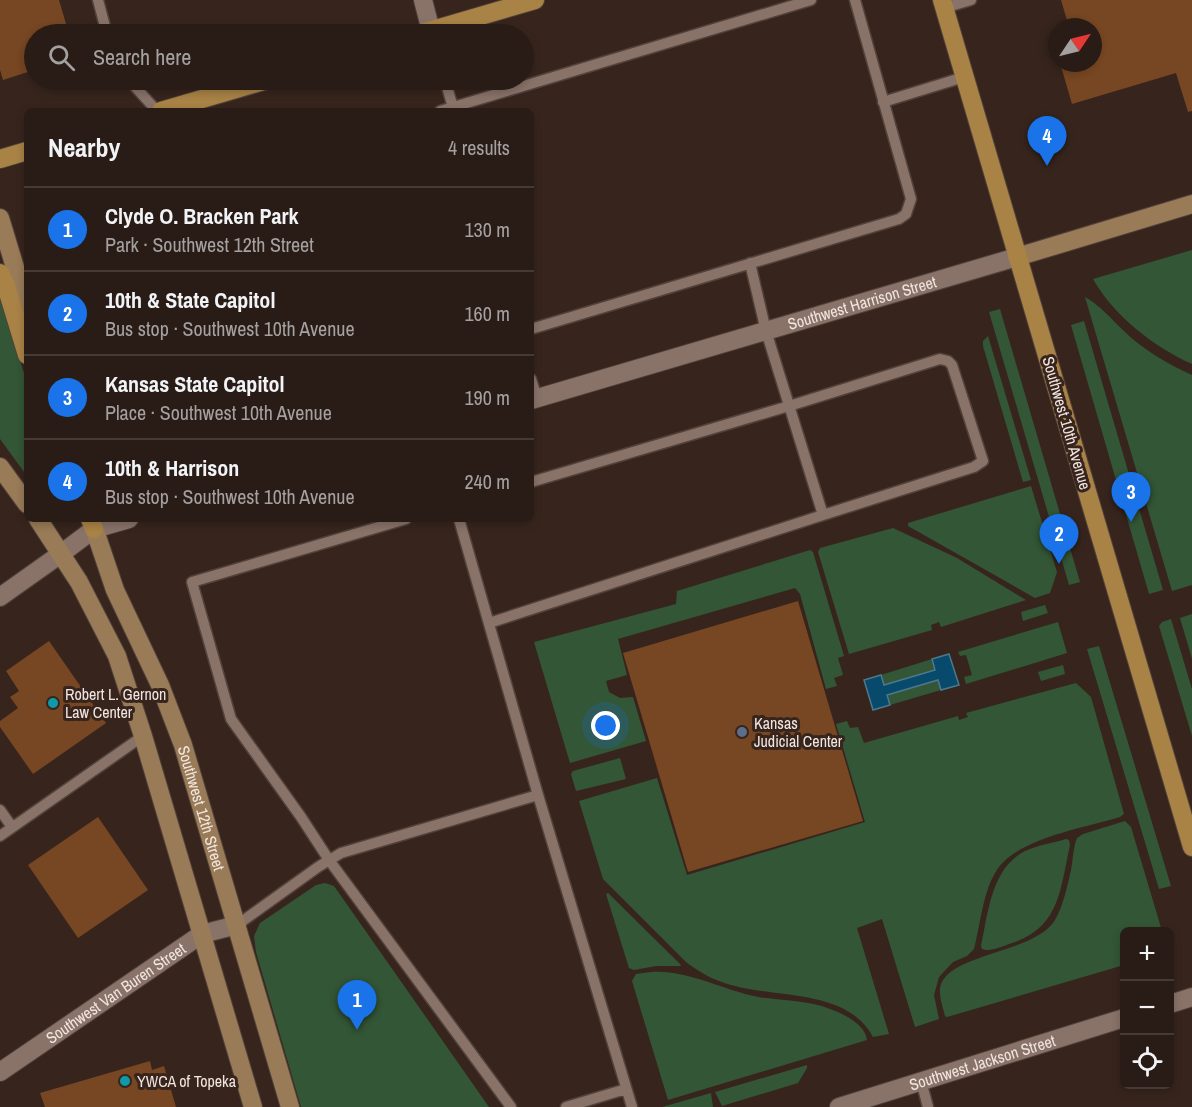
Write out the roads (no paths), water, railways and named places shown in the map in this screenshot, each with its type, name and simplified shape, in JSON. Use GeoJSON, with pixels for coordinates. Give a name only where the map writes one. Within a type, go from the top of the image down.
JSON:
{"type":"FeatureCollection","features":[{"type":"Feature","properties":{"kind":"main road"},"geometry":{"type":"LineString","coordinates":[[456,24],[535,0]]}},
{"type":"Feature","properties":{"kind":"main road","name":"Southwest 10th Avenue"},"geometry":{"type":"LineString","coordinates":[[943,4],[1192,847]]}},
{"type":"Feature","properties":{"kind":"main road"},"geometry":{"type":"LineString","coordinates":[[169,108],[232,90]]}},
{"type":"Feature","properties":{"kind":"main road"},"geometry":{"type":"LineString","coordinates":[[0,159],[24,152]]}},
{"type":"Feature","properties":{"kind":"main road","name":"Southwest Harrison Street"},"geometry":{"type":"LineString","coordinates":[[1017,257],[1192,204]]}},
{"type":"Feature","properties":{"kind":"main road"},"geometry":{"type":"LineString","coordinates":[[0,218],[24,297]]}},
{"type":"Feature","properties":{"kind":"main road"},"geometry":{"type":"LineString","coordinates":[[0,273],[24,345]]}},
{"type":"Feature","properties":{"kind":"main road"},"geometry":{"type":"LineString","coordinates":[[0,467],[24,500]]}},
{"type":"Feature","properties":{"kind":"main road"},"geometry":{"type":"LineString","coordinates":[[40,522],[62,554],[117,656],[253,1107]]}},
{"type":"Feature","properties":{"kind":"main road","name":"Southwest 12th Street"},"geometry":{"type":"LineString","coordinates":[[91,522],[115,590],[159,685],[183,745],[290,1107]]}},
{"type":"Feature","properties":{"kind":"street"},"geometry":{"type":"LineString","coordinates":[[423,0],[426,24]]}},
{"type":"Feature","properties":{"kind":"street","name":"Southwest Harrison Street"},"geometry":{"type":"LineString","coordinates":[[534,399],[1017,257]]}},
{"type":"Feature","properties":{"kind":"street"},"geometry":{"type":"LineString","coordinates":[[0,597],[62,554],[91,522]]}},
{"type":"Feature","properties":{"kind":"street","name":"Southwest Van Buren Street"},"geometry":{"type":"LineString","coordinates":[[0,1072],[202,934],[237,925]]}},
{"type":"Feature","properties":{"kind":"street"},"geometry":{"type":"LineString","coordinates":[[1174,1003],[1192,997]]}},
{"type":"Feature","properties":{"kind":"street","name":"Southwest Jackson Street"},"geometry":{"type":"LineString","coordinates":[[839,1107],[1120,1020]]}},
{"type":"Feature","properties":{"kind":"lane"},"geometry":{"type":"LineString","coordinates":[[98,0],[104,24]]}},
{"type":"Feature","properties":{"kind":"lane"},"geometry":{"type":"LineString","coordinates":[[534,85],[812,0]]}},
{"type":"Feature","properties":{"kind":"lane"},"geometry":{"type":"LineString","coordinates":[[534,328],[899,219],[906,214],[911,199],[855,0]]}},
{"type":"Feature","properties":{"kind":"lane"},"geometry":{"type":"LineString","coordinates":[[943,4],[971,0]]}},
{"type":"Feature","properties":{"kind":"lane"},"geometry":{"type":"LineString","coordinates":[[884,102],[964,77]]}},
{"type":"Feature","properties":{"kind":"lane"},"geometry":{"type":"LineString","coordinates":[[139,90],[156,108]]}},
{"type":"Feature","properties":{"kind":"lane"},"geometry":{"type":"LineString","coordinates":[[448,90],[454,108]]}},
{"type":"Feature","properties":{"kind":"lane"},"geometry":{"type":"LineString","coordinates":[[457,108],[516,90]]}},
{"type":"Feature","properties":{"kind":"lane"},"geometry":{"type":"LineString","coordinates":[[750,263],[766,331],[823,515]]}},
{"type":"Feature","properties":{"kind":"lane"},"geometry":{"type":"LineString","coordinates":[[489,623],[980,465],[983,458],[952,365],[945,359],[534,481]]}},
{"type":"Feature","properties":{"kind":"lane"},"geometry":{"type":"LineString","coordinates":[[396,522],[192,582],[231,719],[329,860],[511,1107]]}},
{"type":"Feature","properties":{"kind":"lane"},"geometry":{"type":"LineString","coordinates":[[460,522],[538,795],[632,1107]]}},
{"type":"Feature","properties":{"kind":"lane"},"geometry":{"type":"LineString","coordinates":[[0,836],[143,736]]}},
{"type":"Feature","properties":{"kind":"lane"},"geometry":{"type":"LineString","coordinates":[[237,925],[341,853],[538,795]]}},
{"type":"Feature","properties":{"kind":"lane"},"geometry":{"type":"LineString","coordinates":[[0,810],[12,827]]}},
{"type":"Feature","properties":{"kind":"lane"},"geometry":{"type":"LineString","coordinates":[[921,1081],[928,1107]]}},
{"type":"Feature","properties":{"kind":"lane"},"geometry":{"type":"LineString","coordinates":[[566,1107],[626,1089]]}},
{"type":"Feature","properties":{"kind":"water"},"geometry":{"type":"Polygon","coordinates":[[[949,654],[959,685],[941,690],[938,680],[887,695],[890,705],[873,710],[864,680],[881,675],[884,685],[935,670],[932,659],[949,654]]]}},
{"type":"Feature","properties":{"kind":"place","name":"10th & Harrison"},"geometry":{"type":"Point","coordinates":[1047,166]}},
{"type":"Feature","properties":{"kind":"place","name":"Kansas State Capitol"},"geometry":{"type":"Point","coordinates":[1131,522]}},
{"type":"Feature","properties":{"kind":"place","name":"10th & State Capitol"},"geometry":{"type":"Point","coordinates":[1059,564]}},
{"type":"Feature","properties":{"kind":"place","name":"Robert L. Gernon Law Center"},"geometry":{"type":"Point","coordinates":[53,703]}},
{"type":"Feature","properties":{"kind":"place","name":"Kansas Judicial Center"},"geometry":{"type":"Point","coordinates":[742,732]}},
{"type":"Feature","properties":{"kind":"place","name":"Clyde O. Bracken Park"},"geometry":{"type":"Point","coordinates":[357,1030]}},
{"type":"Feature","properties":{"kind":"place","name":"YWCA of Topeka"},"geometry":{"type":"Point","coordinates":[125,1081]}}]}
